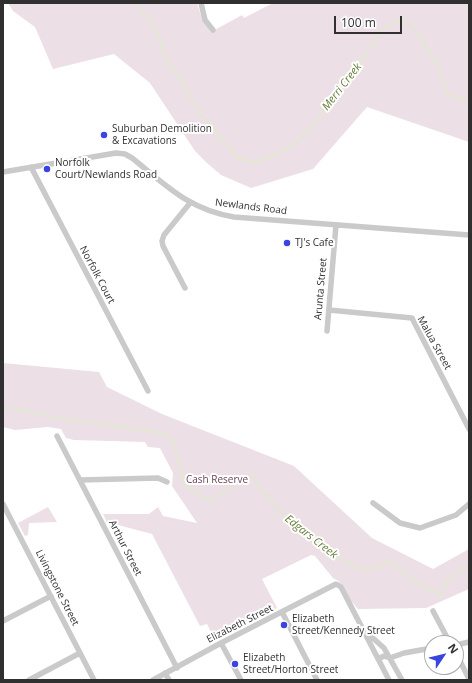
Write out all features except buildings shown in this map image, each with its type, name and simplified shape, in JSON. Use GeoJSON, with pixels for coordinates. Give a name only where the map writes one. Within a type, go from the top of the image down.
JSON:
{"type":"FeatureCollection","features":[{"type":"Feature","properties":{"kind":"street"},"geometry":{"type":"LineString","coordinates":[[201,3],[205,20],[213,30]]}},
{"type":"Feature","properties":{"kind":"street","name":"Newlands Road"},"geometry":{"type":"LineString","coordinates":[[3,172],[116,153],[125,154],[190,203],[222,215],[469,235]]}},
{"type":"Feature","properties":{"kind":"street","name":"Norfolk Court"},"geometry":{"type":"LineString","coordinates":[[31,167],[148,391]]}},
{"type":"Feature","properties":{"kind":"street"},"geometry":{"type":"LineString","coordinates":[[185,288],[163,246],[162,241],[164,235],[190,203]]}},
{"type":"Feature","properties":{"kind":"street","name":"Arunta Street"},"geometry":{"type":"LineString","coordinates":[[327,331],[336,225]]}},
{"type":"Feature","properties":{"kind":"street","name":"Malua Street"},"geometry":{"type":"LineString","coordinates":[[329,310],[412,318],[469,429]]}},
{"type":"Feature","properties":{"kind":"street","name":"Arthur Street"},"geometry":{"type":"LineString","coordinates":[[57,436],[177,668]]}},
{"type":"Feature","properties":{"kind":"street"},"geometry":{"type":"LineString","coordinates":[[80,480],[158,478],[167,482]]}},
{"type":"Feature","properties":{"kind":"street"},"geometry":{"type":"LineString","coordinates":[[373,503],[400,523],[420,528],[456,515],[469,504]]}},
{"type":"Feature","properties":{"kind":"street","name":"Livingstone Street"},"geometry":{"type":"LineString","coordinates":[[3,504],[94,680]]}},
{"type":"Feature","properties":{"kind":"street","name":"Elizabeth Street"},"geometry":{"type":"LineString","coordinates":[[153,680],[336,584],[341,587],[363,629]]}},
{"type":"Feature","properties":{"kind":"street"},"geometry":{"type":"LineString","coordinates":[[3,621],[51,596]]}},
{"type":"Feature","properties":{"kind":"street"},"geometry":{"type":"LineString","coordinates":[[433,611],[446,635]]}},
{"type":"Feature","properties":{"kind":"street"},"geometry":{"type":"LineString","coordinates":[[282,612],[317,680]]}},
{"type":"Feature","properties":{"kind":"street"},"geometry":{"type":"LineString","coordinates":[[363,629],[384,648],[402,680]]}},
{"type":"Feature","properties":{"kind":"street"},"geometry":{"type":"LineString","coordinates":[[363,629],[389,680]]}},
{"type":"Feature","properties":{"kind":"street"},"geometry":{"type":"LineString","coordinates":[[222,643],[241,680]]}},
{"type":"Feature","properties":{"kind":"street"},"geometry":{"type":"LineString","coordinates":[[378,659],[384,656],[390,658],[404,653],[424,649]]}},
{"type":"Feature","properties":{"kind":"street"},"geometry":{"type":"LineString","coordinates":[[29,680],[80,653]]}},
{"type":"Feature","properties":{"kind":"street"},"geometry":{"type":"LineString","coordinates":[[464,669],[469,678]]}},
{"type":"Feature","properties":{"kind":"street"},"geometry":{"type":"LineString","coordinates":[[165,674],[169,680]]}},
{"type":"Feature","properties":{"kind":"green space"},"geometry":{"type":"Polygon","coordinates":[[[8,3],[197,3],[202,19],[211,32],[242,15],[244,18],[273,3],[469,3],[469,142],[367,107],[313,169],[251,188],[221,175],[207,163],[195,151],[150,83],[114,54],[53,69],[35,27],[13,11],[8,3]]]}},
{"type":"Feature","properties":{"kind":"green space","name":"Cash Reserve"},"geometry":{"type":"Polygon","coordinates":[[[3,363],[99,372],[107,387],[162,414],[294,466],[372,538],[433,569],[469,549],[469,589],[426,608],[358,609],[336,584],[340,582],[333,578],[315,556],[311,555],[262,579],[277,608],[215,640],[207,624],[200,626],[152,534],[107,522],[103,514],[149,514],[158,507],[163,516],[197,523],[172,486],[173,473],[160,448],[148,447],[145,442],[74,440],[66,438],[61,429],[48,427],[15,430],[3,427],[3,363]]]}},
{"type":"Feature","properties":{"kind":"green space"},"geometry":{"type":"Polygon","coordinates":[[[48,507],[57,522],[29,523],[28,535],[25,536],[18,523],[48,507]]]}},
{"type":"Feature","properties":{"kind":"waterway","name":"Merri Creek"},"geometry":{"type":"LineString","coordinates":[[134,3],[150,20],[159,36],[162,48],[171,68],[182,81],[199,113],[207,120],[239,159],[255,161],[269,158],[301,139],[315,124],[331,98],[353,76],[376,38],[388,25],[395,21],[404,20],[418,33],[438,64],[447,94],[469,102]]}},
{"type":"Feature","properties":{"kind":"waterway","name":"Edgars Creek"},"geometry":{"type":"LineString","coordinates":[[3,407],[77,421],[163,433],[173,441],[185,485],[212,502],[249,474],[284,516],[339,558],[363,571],[392,562],[415,582],[441,595],[446,581],[469,565]]}},
{"type":"Feature","properties":{"kind":"place","name":"Suburban Demolition & Excavations"},"geometry":{"type":"Point","coordinates":[104,135]}},
{"type":"Feature","properties":{"kind":"place","name":"Norfolk Court/Newlands Road"},"geometry":{"type":"Point","coordinates":[47,169]}},
{"type":"Feature","properties":{"kind":"place","name":"TJ's Cafe"},"geometry":{"type":"Point","coordinates":[287,243]}},
{"type":"Feature","properties":{"kind":"place","name":"Elizabeth Street/Kennedy Street"},"geometry":{"type":"Point","coordinates":[284,625]}},
{"type":"Feature","properties":{"kind":"place","name":"Elizabeth Street/Horton Street"},"geometry":{"type":"Point","coordinates":[235,664]}}]}
